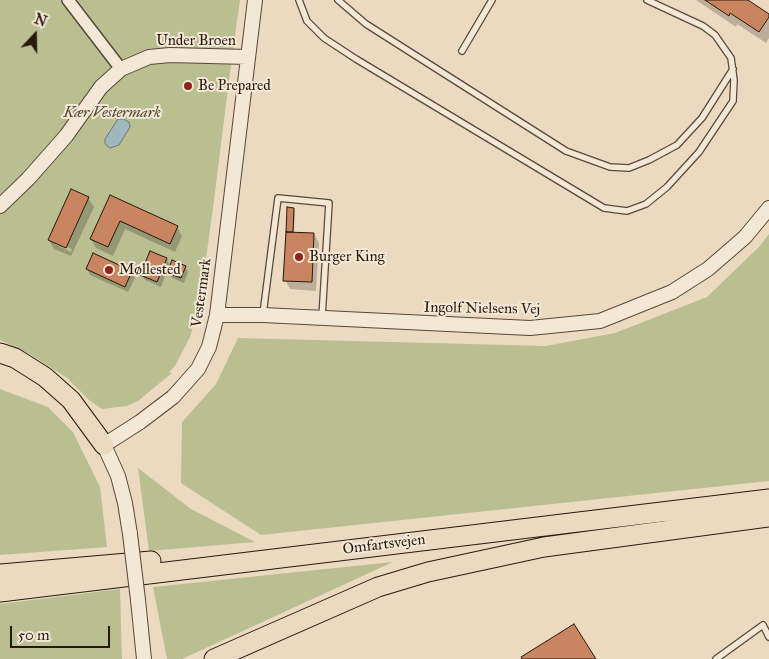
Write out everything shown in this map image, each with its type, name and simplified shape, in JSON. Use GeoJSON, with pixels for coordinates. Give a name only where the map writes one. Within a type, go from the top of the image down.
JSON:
{"type":"FeatureCollection","features":[{"type":"Feature","properties":{"kind":"highway"},"geometry":{"type":"LineString","coordinates":[[0,353],[15,358],[45,376],[71,400],[104,445]]}},
{"type":"Feature","properties":{"kind":"highway","name":"Omfartsvejen"},"geometry":{"type":"LineString","coordinates":[[0,592],[769,499]]}},
{"type":"Feature","properties":{"kind":"highway"},"geometry":{"type":"LineString","coordinates":[[214,659],[378,588],[428,572],[544,547],[769,517]]}},
{"type":"Feature","properties":{"kind":"highway"},"geometry":{"type":"LineString","coordinates":[[0,574],[163,560],[277,558]]}},
{"type":"Feature","properties":{"kind":"street"},"geometry":{"type":"LineString","coordinates":[[68,0],[121,69]]}},
{"type":"Feature","properties":{"kind":"street","name":"Vestermark"},"geometry":{"type":"LineString","coordinates":[[104,445],[140,422],[173,397],[198,369],[209,347],[217,315],[255,0]]}},
{"type":"Feature","properties":{"kind":"street","name":"Under Broen"},"geometry":{"type":"LineString","coordinates":[[0,206],[28,179],[66,136],[101,87],[121,69],[149,57],[170,55],[248,57]]}},
{"type":"Feature","properties":{"kind":"street","name":"Ingolf Nielsens Vej"},"geometry":{"type":"LineString","coordinates":[[217,315],[263,315],[530,328],[600,321],[672,292],[708,269],[745,237],[769,208]]}},
{"type":"Feature","properties":{"kind":"street"},"geometry":{"type":"LineString","coordinates":[[104,445],[118,476],[125,503],[144,659]]}},
{"type":"Feature","properties":{"kind":"lane"},"geometry":{"type":"LineString","coordinates":[[299,0],[307,21],[324,38],[356,59],[604,208],[627,211],[646,204],[667,186],[699,152],[733,100],[734,80],[731,58],[715,35],[703,26],[647,0]]}},
{"type":"Feature","properties":{"kind":"lane"},"geometry":{"type":"LineString","coordinates":[[338,0],[366,24],[566,151],[610,168],[629,168],[649,160],[676,145],[702,118],[733,69]]}},
{"type":"Feature","properties":{"kind":"lane"},"geometry":{"type":"LineString","coordinates":[[462,51],[492,0]]}},
{"type":"Feature","properties":{"kind":"lane"},"geometry":{"type":"LineString","coordinates":[[263,315],[278,198],[329,203],[322,319]]}},
{"type":"Feature","properties":{"kind":"lane"},"geometry":{"type":"LineString","coordinates":[[716,659],[762,626],[769,637]]}},
{"type":"Feature","properties":{"kind":"green space","name":"Kær Vestermark"},"geometry":{"type":"Polygon","coordinates":[[[0,0],[240,0],[200,302],[190,337],[175,366],[169,372],[172,373],[138,401],[127,406],[102,409],[90,401],[67,378],[28,353],[0,340],[0,0]]]}},
{"type":"Feature","properties":{"kind":"green space"},"geometry":{"type":"Polygon","coordinates":[[[769,234],[769,481],[261,535],[181,483],[182,422],[216,384],[238,338],[546,346],[615,333],[707,297],[759,247],[769,234]]]}},
{"type":"Feature","properties":{"kind":"green space"},"geometry":{"type":"Polygon","coordinates":[[[0,389],[48,407],[73,432],[100,487],[107,547],[0,555],[0,389]]]}},
{"type":"Feature","properties":{"kind":"green space"},"geometry":{"type":"Polygon","coordinates":[[[138,468],[191,509],[255,542],[149,551],[138,468]]]}},
{"type":"Feature","properties":{"kind":"green space"},"geometry":{"type":"Polygon","coordinates":[[[393,562],[182,659],[167,659],[153,587],[393,562]]]}},
{"type":"Feature","properties":{"kind":"green space"},"geometry":{"type":"Polygon","coordinates":[[[120,589],[122,659],[0,659],[0,604],[120,589]]]}},
{"type":"Feature","properties":{"kind":"water"},"geometry":{"type":"Polygon","coordinates":[[[118,119],[129,122],[130,127],[119,145],[110,148],[105,144],[105,139],[118,119]]]}},
{"type":"Feature","properties":{"kind":"building"},"geometry":{"type":"Polygon","coordinates":[[[705,0],[748,0],[769,14],[769,17],[759,32],[730,13],[729,16],[705,0]]]}},
{"type":"Feature","properties":{"kind":"building"},"geometry":{"type":"Polygon","coordinates":[[[71,189],[89,197],[66,248],[48,240],[71,189]]]}},
{"type":"Feature","properties":{"kind":"building"},"geometry":{"type":"Polygon","coordinates":[[[110,195],[178,226],[170,244],[120,221],[108,247],[90,239],[110,195]]]}},
{"type":"Feature","properties":{"kind":"building"},"geometry":{"type":"Polygon","coordinates":[[[287,207],[294,208],[293,232],[286,232],[287,207]]]}},
{"type":"Feature","properties":{"kind":"building","name":"Burger King"},"geometry":{"type":"Polygon","coordinates":[[[286,232],[314,233],[312,282],[283,281],[286,232]]]}},
{"type":"Feature","properties":{"kind":"building"},"geometry":{"type":"Polygon","coordinates":[[[150,251],[167,258],[157,282],[140,275],[150,251]]]}},
{"type":"Feature","properties":{"kind":"building","name":"Møllested"},"geometry":{"type":"Polygon","coordinates":[[[93,253],[132,271],[125,287],[86,269],[93,253]]]}},
{"type":"Feature","properties":{"kind":"building"},"geometry":{"type":"Polygon","coordinates":[[[172,260],[186,266],[181,278],[167,273],[172,260]]]}},
{"type":"Feature","properties":{"kind":"building"},"geometry":{"type":"Polygon","coordinates":[[[574,624],[596,659],[522,659],[521,657],[574,624]]]}},
{"type":"Feature","properties":{"kind":"place","name":"Be Prepared"},"geometry":{"type":"Point","coordinates":[188,86]}},
{"type":"Feature","properties":{"kind":"place","name":"Burger King"},"geometry":{"type":"Point","coordinates":[299,257]}},
{"type":"Feature","properties":{"kind":"place","name":"Møllested"},"geometry":{"type":"Point","coordinates":[109,270]}}]}
